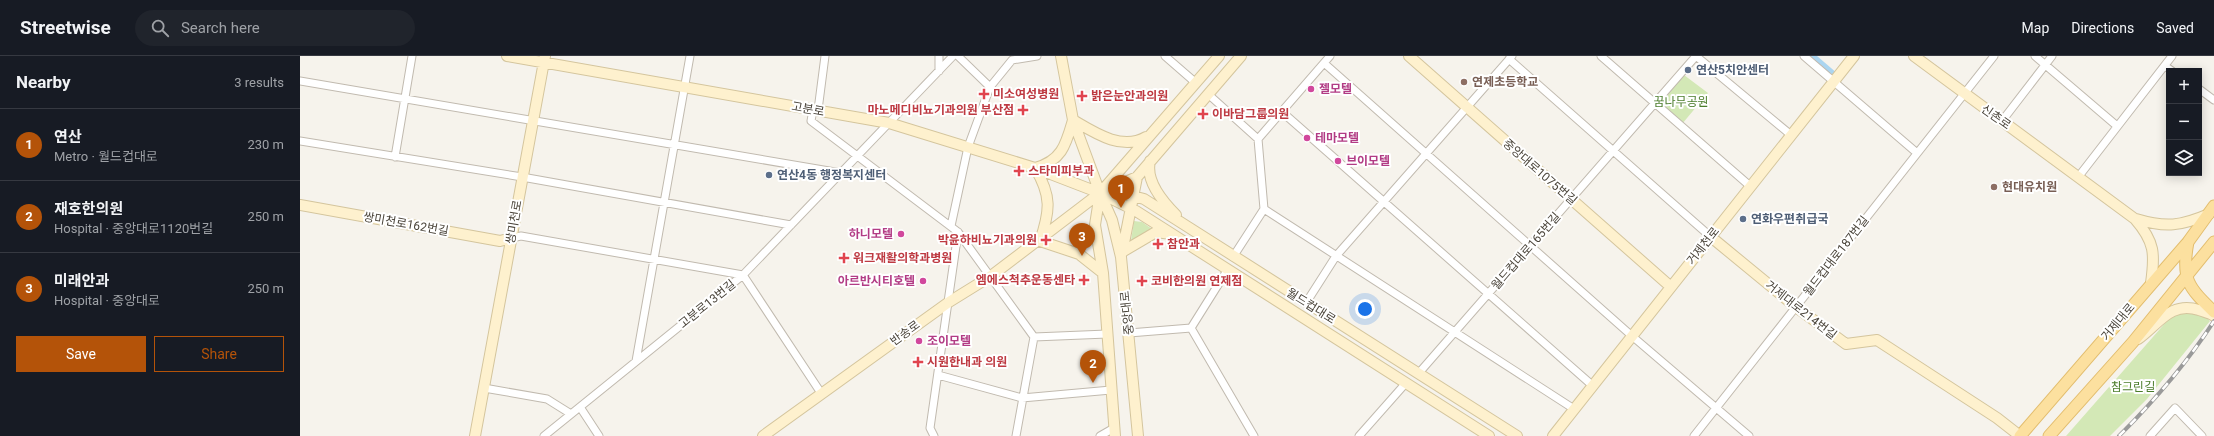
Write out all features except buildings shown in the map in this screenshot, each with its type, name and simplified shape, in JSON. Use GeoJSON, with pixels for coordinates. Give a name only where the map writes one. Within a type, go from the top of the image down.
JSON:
{"type":"FeatureCollection","features":[{"type":"Feature","properties":{"kind":"main road","name":"고분로"},"geometry":{"type":"LineString","coordinates":[[507,56],[544,59],[684,87],[889,123],[1035,168],[1100,193]]}},
{"type":"Feature","properties":{"kind":"main road"},"geometry":{"type":"LineString","coordinates":[[1061,56],[1073,120],[1100,193]]}},
{"type":"Feature","properties":{"kind":"main road"},"geometry":{"type":"LineString","coordinates":[[1100,193],[1154,133],[1219,56]]}},
{"type":"Feature","properties":{"kind":"main road"},"geometry":{"type":"LineString","coordinates":[[1122,255],[1137,177],[1241,56]]}},
{"type":"Feature","properties":{"kind":"main road","name":"중앙대로1075번길"},"geometry":{"type":"LineString","coordinates":[[1409,56],[1671,287]]}},
{"type":"Feature","properties":{"kind":"main road","name":"거제천로"},"geometry":{"type":"LineString","coordinates":[[1553,436],[1854,56]]}},
{"type":"Feature","properties":{"kind":"main road","name":"신촌로"},"geometry":{"type":"LineString","coordinates":[[1914,56],[1964,94],[2079,176],[2135,219]]}},
{"type":"Feature","properties":{"kind":"main road","name":"쌍미천로"},"geometry":{"type":"LineString","coordinates":[[475,436],[544,59]]}},
{"type":"Feature","properties":{"kind":"main road"},"geometry":{"type":"LineString","coordinates":[[1073,120],[1103,138],[1121,142],[1137,142],[1154,133]]}},
{"type":"Feature","properties":{"kind":"main road"},"geometry":{"type":"LineString","coordinates":[[1073,120],[1065,145],[1056,158],[1047,164],[1035,168],[1043,181],[1048,196],[1048,215],[1040,241],[1079,254],[1103,273]]}},
{"type":"Feature","properties":{"kind":"main road"},"geometry":{"type":"LineString","coordinates":[[1150,161],[1150,175],[1160,197],[1188,228]]}},
{"type":"Feature","properties":{"kind":"main road"},"geometry":{"type":"LineString","coordinates":[[1100,193],[1137,177]]}},
{"type":"Feature","properties":{"kind":"main road","name":"월드컵대로"},"geometry":{"type":"LineString","coordinates":[[1100,193],[1133,196],[1144,199],[1233,257],[1517,436]]}},
{"type":"Feature","properties":{"kind":"main road","name":"월드컵대로"},"geometry":{"type":"LineString","coordinates":[[1100,193],[1130,208],[1175,234],[1405,384],[1489,436]]}},
{"type":"Feature","properties":{"kind":"main road","name":"반송로"},"geometry":{"type":"LineString","coordinates":[[763,436],[949,302],[991,276],[1040,241],[1100,193]]}},
{"type":"Feature","properties":{"kind":"main road","name":"중앙대로"},"geometry":{"type":"LineString","coordinates":[[1100,193],[1112,220],[1122,255],[1138,436]]}},
{"type":"Feature","properties":{"kind":"main road","name":"중앙대로"},"geometry":{"type":"LineString","coordinates":[[1100,193],[1095,225],[1103,273],[1115,432]]}},
{"type":"Feature","properties":{"kind":"main road","name":"쌍미천로162번길"},"geometry":{"type":"LineString","coordinates":[[300,205],[500,241],[511,238]]}},
{"type":"Feature","properties":{"kind":"main road"},"geometry":{"type":"LineString","coordinates":[[2135,219],[2156,225],[2171,225],[2187,223],[2212,210]]}},
{"type":"Feature","properties":{"kind":"main road","name":"거제대로"},"geometry":{"type":"LineString","coordinates":[[2020,436],[2188,242],[2212,210]]}},
{"type":"Feature","properties":{"kind":"main road"},"geometry":{"type":"LineString","coordinates":[[2135,219],[2146,231],[2153,246],[2154,262],[2151,283]]}},
{"type":"Feature","properties":{"kind":"main road"},"geometry":{"type":"LineString","coordinates":[[1122,255],[1156,232],[1175,234]]}},
{"type":"Feature","properties":{"kind":"main road","name":"거제대로214번길"},"geometry":{"type":"LineString","coordinates":[[1711,237],[1796,307],[1846,344],[1877,340],[1996,418],[2020,436]]}},
{"type":"Feature","properties":{"kind":"main road"},"geometry":{"type":"LineString","coordinates":[[2188,242],[2184,262],[2186,277],[2200,298],[2214,312]]}},
{"type":"Feature","properties":{"kind":"main road","name":"거제대로"},"geometry":{"type":"LineString","coordinates":[[2049,436],[2133,342],[2214,242]]}},
{"type":"Feature","properties":{"kind":"main road"},"geometry":{"type":"LineString","coordinates":[[2133,342],[2152,329],[2161,318],[2176,308],[2193,308],[2214,316]]}},
{"type":"Feature","properties":{"kind":"street"},"geometry":{"type":"LineString","coordinates":[[395,157],[412,56]]}},
{"type":"Feature","properties":{"kind":"street"},"geometry":{"type":"LineString","coordinates":[[636,361],[690,56]]}},
{"type":"Feature","properties":{"kind":"street"},"geometry":{"type":"LineString","coordinates":[[825,56],[815,110],[811,121],[958,232],[1034,337],[1016,436]]}},
{"type":"Feature","properties":{"kind":"street"},"geometry":{"type":"LineString","coordinates":[[939,56],[939,71]]}},
{"type":"Feature","properties":{"kind":"street","name":"고분로13번길"},"geometry":{"type":"LineString","coordinates":[[544,436],[743,275],[953,56]]}},
{"type":"Feature","properties":{"kind":"street"},"geometry":{"type":"LineString","coordinates":[[958,56],[990,87]]}},
{"type":"Feature","properties":{"kind":"street"},"geometry":{"type":"LineString","coordinates":[[951,226],[968,147],[990,87],[1012,60],[1037,56]]}},
{"type":"Feature","properties":{"kind":"street"},"geometry":{"type":"LineString","coordinates":[[1165,56],[1196,83]]}},
{"type":"Feature","properties":{"kind":"street"},"geometry":{"type":"LineString","coordinates":[[1258,139],[1330,56]]}},
{"type":"Feature","properties":{"kind":"street"},"geometry":{"type":"LineString","coordinates":[[1601,56],[1750,186]]}},
{"type":"Feature","properties":{"kind":"street"},"geometry":{"type":"LineString","coordinates":[[1696,56],[1791,135]]}},
{"type":"Feature","properties":{"kind":"street","name":"월드컵대로165번길"},"geometry":{"type":"LineString","coordinates":[[1418,374],[1696,56]]}},
{"type":"Feature","properties":{"kind":"street"},"geometry":{"type":"LineString","coordinates":[[1804,56],[1917,153]]}},
{"type":"Feature","properties":{"kind":"street","name":"월드컵대로187번길"},"geometry":{"type":"LineString","coordinates":[[1694,436],[1994,56]]}},
{"type":"Feature","properties":{"kind":"street"},"geometry":{"type":"LineString","coordinates":[[2035,56],[2117,126]]}},
{"type":"Feature","properties":{"kind":"street"},"geometry":{"type":"LineString","coordinates":[[2002,121],[2052,56]]}},
{"type":"Feature","properties":{"kind":"street"},"geometry":{"type":"LineString","coordinates":[[2079,176],[2172,56]]}},
{"type":"Feature","properties":{"kind":"street"},"geometry":{"type":"LineString","coordinates":[[1306,303],[1336,256],[1510,58],[1711,237]]}},
{"type":"Feature","properties":{"kind":"street"},"geometry":{"type":"LineString","coordinates":[[1324,63],[1530,247],[1749,436]]}},
{"type":"Feature","properties":{"kind":"street"},"geometry":{"type":"LineString","coordinates":[[300,82],[841,173]]}},
{"type":"Feature","properties":{"kind":"street"},"geometry":{"type":"LineString","coordinates":[[2202,91],[2214,100]]}},
{"type":"Feature","properties":{"kind":"street"},"geometry":{"type":"LineString","coordinates":[[1208,94],[1258,139],[1264,209],[1233,257]]}},
{"type":"Feature","properties":{"kind":"street"},"geometry":{"type":"LineString","coordinates":[[1281,111],[1593,386]]}},
{"type":"Feature","properties":{"kind":"street"},"geometry":{"type":"LineString","coordinates":[[300,141],[522,177],[791,225]]}},
{"type":"Feature","properties":{"kind":"street"},"geometry":{"type":"LineString","coordinates":[[1264,209],[1574,409]]}},
{"type":"Feature","properties":{"kind":"street"},"geometry":{"type":"LineString","coordinates":[[934,436],[930,428],[958,232]]}},
{"type":"Feature","properties":{"kind":"street"},"geometry":{"type":"LineString","coordinates":[[511,238],[521,236],[743,275],[821,393]]}},
{"type":"Feature","properties":{"kind":"street"},"geometry":{"type":"LineString","coordinates":[[1191,328],[1228,269]]}},
{"type":"Feature","properties":{"kind":"street"},"geometry":{"type":"LineString","coordinates":[[1130,333],[1191,328]]}},
{"type":"Feature","properties":{"kind":"street"},"geometry":{"type":"LineString","coordinates":[[1191,328],[1254,436]]}},
{"type":"Feature","properties":{"kind":"street","name":"중앙대로"},"geometry":{"type":"LineString","coordinates":[[1034,337],[1107,334]]}},
{"type":"Feature","properties":{"kind":"street"},"geometry":{"type":"LineString","coordinates":[[938,375],[1022,398],[1111,390]]}},
{"type":"Feature","properties":{"kind":"street"},"geometry":{"type":"LineString","coordinates":[[1359,436],[1405,384]]}},
{"type":"Feature","properties":{"kind":"street"},"geometry":{"type":"LineString","coordinates":[[484,388],[547,399],[571,414]]}},
{"type":"Feature","properties":{"kind":"street"},"geometry":{"type":"LineString","coordinates":[[580,407],[599,436]]}},
{"type":"Feature","properties":{"kind":"street"},"geometry":{"type":"LineString","coordinates":[[2150,436],[2175,408],[2202,436]]}},
{"type":"Feature","properties":{"kind":"street"},"geometry":{"type":"LineString","coordinates":[[1100,436],[1115,432]]}},
{"type":"Feature","properties":{"kind":"green space","name":"꿈나무공원"},"geometry":{"type":"Polygon","coordinates":[[[1684,75],[1708,93],[1682,124],[1659,104],[1684,75]]]}},
{"type":"Feature","properties":{"kind":"green space"},"geometry":{"type":"Polygon","coordinates":[[[1134,221],[1142,222],[1152,229],[1131,241],[1134,221]]]}},
{"type":"Feature","properties":{"kind":"green space","name":"참그린길"},"geometry":{"type":"Polygon","coordinates":[[[2189,312],[2202,314],[2210,321],[2147,399],[2110,436],[2066,436],[2174,313],[2189,312]]]}},
{"type":"Feature","properties":{"kind":"water"},"geometry":{"type":"Polygon","coordinates":[[[1803,56],[1817,56],[1838,74],[1831,81],[1803,56]]]}},
{"type":"Feature","properties":{"kind":"railway"},"geometry":{"type":"LineString","coordinates":[[2119,436],[2170,381],[2193,352],[2214,321]]}},
{"type":"Feature","properties":{"kind":"place","name":"연산5치안센터"},"geometry":{"type":"Point","coordinates":[1688,70]}},
{"type":"Feature","properties":{"kind":"place","name":"연제초등학교"},"geometry":{"type":"Point","coordinates":[1464,82]}},
{"type":"Feature","properties":{"kind":"place","name":"젤모텔"},"geometry":{"type":"Point","coordinates":[1311,89]}},
{"type":"Feature","properties":{"kind":"place","name":"미소여성병원"},"geometry":{"type":"Point","coordinates":[984,94]}},
{"type":"Feature","properties":{"kind":"place","name":"밝은눈안과의원"},"geometry":{"type":"Point","coordinates":[1082,96]}},
{"type":"Feature","properties":{"kind":"place","name":"마노메디비뇨기과의원 부산점"},"geometry":{"type":"Point","coordinates":[1023,110]}},
{"type":"Feature","properties":{"kind":"place","name":"이바담그룹의원"},"geometry":{"type":"Point","coordinates":[1203,114]}},
{"type":"Feature","properties":{"kind":"place","name":"테마모텔"},"geometry":{"type":"Point","coordinates":[1307,138]}},
{"type":"Feature","properties":{"kind":"place","name":"브이모텔"},"geometry":{"type":"Point","coordinates":[1338,161]}},
{"type":"Feature","properties":{"kind":"place","name":"스타미피부과"},"geometry":{"type":"Point","coordinates":[1019,171]}},
{"type":"Feature","properties":{"kind":"place","name":"연산4동 행정복지센터"},"geometry":{"type":"Point","coordinates":[769,175]}},
{"type":"Feature","properties":{"kind":"place","name":"현대유치원"},"geometry":{"type":"Point","coordinates":[1994,187]}},
{"type":"Feature","properties":{"kind":"place","name":"연산"},"geometry":{"type":"Point","coordinates":[1121,208]}},
{"type":"Feature","properties":{"kind":"place","name":"연화우편취급국"},"geometry":{"type":"Point","coordinates":[1743,219]}},
{"type":"Feature","properties":{"kind":"place","name":"하니모텔"},"geometry":{"type":"Point","coordinates":[901,234]}},
{"type":"Feature","properties":{"kind":"place","name":"박윤하비뇨기과의원"},"geometry":{"type":"Point","coordinates":[1046,240]}},
{"type":"Feature","properties":{"kind":"place","name":"참안과"},"geometry":{"type":"Point","coordinates":[1158,244]}},
{"type":"Feature","properties":{"kind":"place","name":"미래안과"},"geometry":{"type":"Point","coordinates":[1082,256]}},
{"type":"Feature","properties":{"kind":"place","name":"워크재활의학과병원"},"geometry":{"type":"Point","coordinates":[844,258]}},
{"type":"Feature","properties":{"kind":"place","name":"엠에스척추운동센타"},"geometry":{"type":"Point","coordinates":[1084,280]}},
{"type":"Feature","properties":{"kind":"place","name":"아르반시티호텔"},"geometry":{"type":"Point","coordinates":[923,281]}},
{"type":"Feature","properties":{"kind":"place","name":"코비한의원 연제점"},"geometry":{"type":"Point","coordinates":[1142,281]}},
{"type":"Feature","properties":{"kind":"place","name":"조이모텔"},"geometry":{"type":"Point","coordinates":[919,341]}},
{"type":"Feature","properties":{"kind":"place","name":"시원한내과 의원"},"geometry":{"type":"Point","coordinates":[918,362]}},
{"type":"Feature","properties":{"kind":"place","name":"재호한의원"},"geometry":{"type":"Point","coordinates":[1093,383]}}]}
